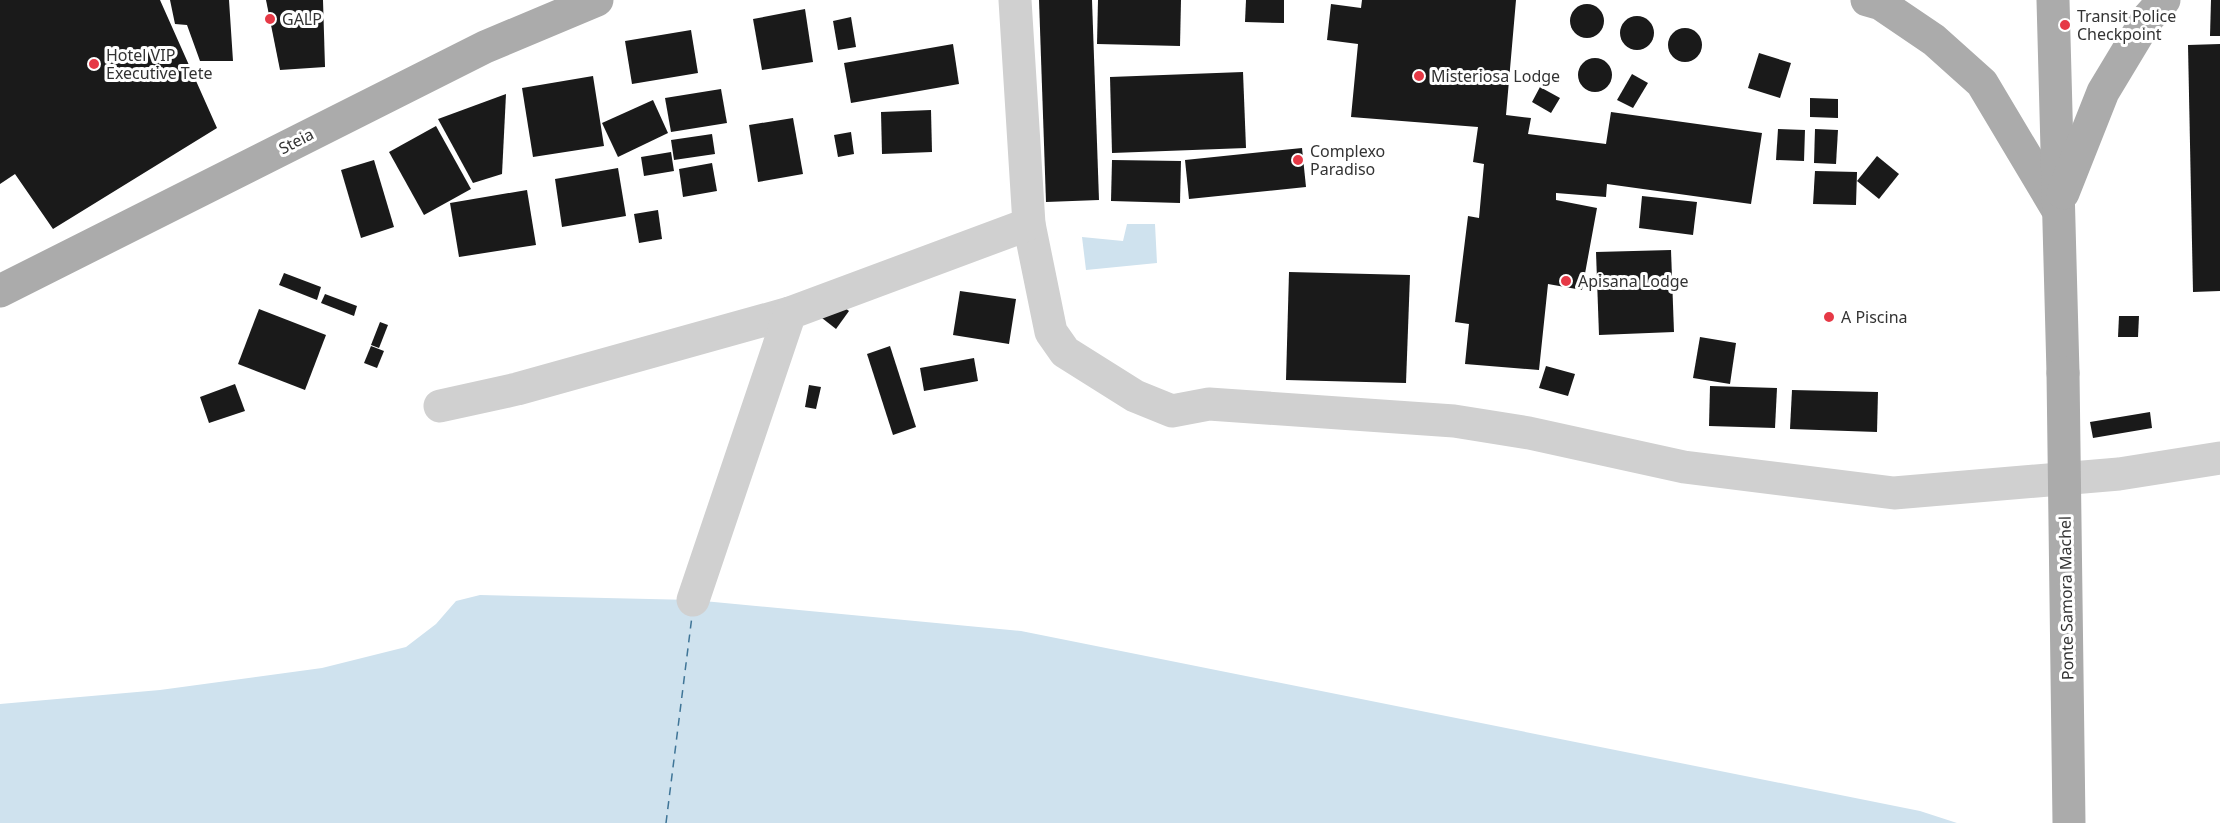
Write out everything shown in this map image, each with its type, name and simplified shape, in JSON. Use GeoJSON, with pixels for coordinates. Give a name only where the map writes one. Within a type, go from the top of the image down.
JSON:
{"type":"FeatureCollection","features":[{"type":"Feature","properties":{"kind":"main road","name":"Steia"},"geometry":{"type":"LineString","coordinates":[[0,291],[484,47],[597,0]]}},
{"type":"Feature","properties":{"kind":"main road"},"geometry":{"type":"LineString","coordinates":[[1867,0],[1881,4],[1934,40],[1982,83],[2057,209]]}},
{"type":"Feature","properties":{"kind":"main road","name":"Ponte Samora Machel"},"geometry":{"type":"LineString","coordinates":[[2053,0],[2063,373],[2069,823]]}},
{"type":"Feature","properties":{"kind":"main road"},"geometry":{"type":"LineString","coordinates":[[2057,209],[2103,92],[2147,19],[2164,0]]}},
{"type":"Feature","properties":{"kind":"street"},"geometry":{"type":"LineString","coordinates":[[1015,0],[1029,224],[1051,332],[1065,352],[1135,396],[1172,411],[1209,404],[1454,421],[1529,433],[1684,467],[1894,493],[2119,474],[2220,458]]}},
{"type":"Feature","properties":{"kind":"street"},"geometry":{"type":"LineString","coordinates":[[440,406],[526,387],[790,313],[1029,224]]}},
{"type":"Feature","properties":{"kind":"street"},"geometry":{"type":"LineString","coordinates":[[693,600],[790,313]]}},
{"type":"Feature","properties":{"kind":"water"},"geometry":{"type":"Polygon","coordinates":[[[1127,224],[1155,224],[1157,263],[1086,270],[1082,237],[1123,241],[1127,224]]]}},
{"type":"Feature","properties":{"kind":"water"},"geometry":{"type":"Polygon","coordinates":[[[480,595],[693,600],[1021,631],[1920,811],[1957,823],[0,823],[0,704],[160,690],[322,668],[406,647],[436,624],[456,601],[480,595]]]}},
{"type":"Feature","properties":{"kind":"building","name":"Hotel VIP Executive Tete"},"geometry":{"type":"Polygon","coordinates":[[[0,0],[160,0],[217,128],[53,229],[15,174],[0,184],[0,0]]]}},
{"type":"Feature","properties":{"kind":"building"},"geometry":{"type":"Polygon","coordinates":[[[170,0],[229,0],[233,61],[200,61],[187,25],[175,24],[170,0]]]}},
{"type":"Feature","properties":{"kind":"building"},"geometry":{"type":"Polygon","coordinates":[[[266,0],[323,0],[325,67],[280,70],[266,0]]]}},
{"type":"Feature","properties":{"kind":"building"},"geometry":{"type":"Polygon","coordinates":[[[1039,0],[1092,0],[1099,200],[1046,202],[1039,0]]]}},
{"type":"Feature","properties":{"kind":"building"},"geometry":{"type":"Polygon","coordinates":[[[1098,0],[1181,0],[1180,46],[1097,44],[1098,0]]]}},
{"type":"Feature","properties":{"kind":"building"},"geometry":{"type":"Polygon","coordinates":[[[1246,0],[1284,0],[1284,23],[1245,22],[1246,0]]]}},
{"type":"Feature","properties":{"kind":"building"},"geometry":{"type":"Polygon","coordinates":[[[1362,0],[1516,0],[1506,115],[1531,118],[1528,134],[1606,144],[1611,112],[1762,133],[1751,204],[1607,184],[1606,197],[1556,193],[1556,200],[1597,208],[1582,290],[1548,284],[1539,370],[1465,364],[1469,324],[1455,322],[1468,216],[1479,218],[1484,164],[1473,162],[1478,127],[1351,117],[1358,44],[1327,40],[1331,4],[1361,8],[1362,0]]]}},
{"type":"Feature","properties":{"kind":"building"},"geometry":{"type":"Polygon","coordinates":[[[2211,0],[2220,0],[2220,36],[2210,36],[2211,0]]]}},
{"type":"Feature","properties":{"kind":"building"},"geometry":{"type":"Polygon","coordinates":[[[1587,4],[1599,9],[1604,21],[1599,33],[1587,38],[1575,33],[1570,21],[1575,9],[1587,4]]]}},
{"type":"Feature","properties":{"kind":"building"},"geometry":{"type":"Polygon","coordinates":[[[805,9],[813,62],[762,70],[753,19],[805,9]]]}},
{"type":"Feature","properties":{"kind":"building"},"geometry":{"type":"Polygon","coordinates":[[[1637,16],[1649,21],[1654,33],[1649,45],[1637,50],[1625,45],[1620,33],[1625,21],[1637,16]]]}},
{"type":"Feature","properties":{"kind":"building"},"geometry":{"type":"Polygon","coordinates":[[[851,17],[856,47],[838,50],[833,21],[851,17]]]}},
{"type":"Feature","properties":{"kind":"building"},"geometry":{"type":"Polygon","coordinates":[[[1685,28],[1697,33],[1702,45],[1697,57],[1685,62],[1673,57],[1668,45],[1673,33],[1685,28]]]}},
{"type":"Feature","properties":{"kind":"building"},"geometry":{"type":"Polygon","coordinates":[[[691,30],[698,73],[632,84],[625,41],[691,30]]]}},
{"type":"Feature","properties":{"kind":"building"},"geometry":{"type":"Polygon","coordinates":[[[953,44],[959,84],[851,103],[844,63],[953,44]]]}},
{"type":"Feature","properties":{"kind":"building"},"geometry":{"type":"Polygon","coordinates":[[[2220,44],[2220,291],[2193,292],[2188,45],[2220,44]]]}},
{"type":"Feature","properties":{"kind":"building"},"geometry":{"type":"Polygon","coordinates":[[[1759,53],[1791,63],[1780,98],[1748,88],[1759,53]]]}},
{"type":"Feature","properties":{"kind":"building"},"geometry":{"type":"Polygon","coordinates":[[[1595,58],[1607,63],[1612,75],[1607,87],[1595,92],[1583,87],[1578,75],[1583,63],[1595,58]]]}},
{"type":"Feature","properties":{"kind":"building"},"geometry":{"type":"Polygon","coordinates":[[[1243,72],[1246,148],[1112,153],[1110,77],[1243,72]]]}},
{"type":"Feature","properties":{"kind":"building"},"geometry":{"type":"Polygon","coordinates":[[[1632,74],[1648,83],[1633,108],[1617,100],[1632,74]]]}},
{"type":"Feature","properties":{"kind":"building"},"geometry":{"type":"Polygon","coordinates":[[[593,76],[604,146],[533,157],[522,88],[593,76]]]}},
{"type":"Feature","properties":{"kind":"building"},"geometry":{"type":"Polygon","coordinates":[[[1540,87],[1560,98],[1551,113],[1532,102],[1540,87]]]}},
{"type":"Feature","properties":{"kind":"building"},"geometry":{"type":"Polygon","coordinates":[[[721,89],[727,123],[671,132],[665,98],[721,89]]]}},
{"type":"Feature","properties":{"kind":"building"},"geometry":{"type":"Polygon","coordinates":[[[506,94],[502,174],[473,183],[438,119],[506,94]]]}},
{"type":"Feature","properties":{"kind":"building"},"geometry":{"type":"Polygon","coordinates":[[[1810,98],[1838,99],[1838,118],[1810,117],[1810,98]]]}},
{"type":"Feature","properties":{"kind":"building"},"geometry":{"type":"Polygon","coordinates":[[[653,100],[668,133],[618,157],[602,123],[653,100]]]}},
{"type":"Feature","properties":{"kind":"building"},"geometry":{"type":"Polygon","coordinates":[[[931,110],[932,152],[882,154],[881,112],[931,110]]]}},
{"type":"Feature","properties":{"kind":"building"},"geometry":{"type":"Polygon","coordinates":[[[793,118],[803,174],[758,182],[749,125],[793,118]]]}},
{"type":"Feature","properties":{"kind":"building"},"geometry":{"type":"Polygon","coordinates":[[[436,126],[471,189],[424,215],[389,152],[436,126]]]}},
{"type":"Feature","properties":{"kind":"building"},"geometry":{"type":"Polygon","coordinates":[[[1778,129],[1805,130],[1804,161],[1776,160],[1778,129]]]}},
{"type":"Feature","properties":{"kind":"building"},"geometry":{"type":"Polygon","coordinates":[[[1815,129],[1838,130],[1836,164],[1814,163],[1815,129]]]}},
{"type":"Feature","properties":{"kind":"building"},"geometry":{"type":"Polygon","coordinates":[[[851,132],[854,154],[838,157],[834,135],[851,132]]]}},
{"type":"Feature","properties":{"kind":"building"},"geometry":{"type":"Polygon","coordinates":[[[712,134],[715,154],[674,160],[671,140],[712,134]]]}},
{"type":"Feature","properties":{"kind":"building"},"geometry":{"type":"Polygon","coordinates":[[[1302,148],[1306,187],[1189,199],[1185,160],[1302,148]]]}},
{"type":"Feature","properties":{"kind":"building"},"geometry":{"type":"Polygon","coordinates":[[[671,152],[674,171],[644,176],[641,157],[671,152]]]}},
{"type":"Feature","properties":{"kind":"building"},"geometry":{"type":"Polygon","coordinates":[[[1877,156],[1899,174],[1879,199],[1857,181],[1877,156]]]}},
{"type":"Feature","properties":{"kind":"building"},"geometry":{"type":"Polygon","coordinates":[[[374,160],[394,227],[361,238],[341,170],[374,160]]]}},
{"type":"Feature","properties":{"kind":"building"},"geometry":{"type":"Polygon","coordinates":[[[1112,160],[1181,161],[1180,203],[1111,201],[1112,160]]]}},
{"type":"Feature","properties":{"kind":"building"},"geometry":{"type":"Polygon","coordinates":[[[712,163],[717,191],[683,197],[679,169],[712,163]]]}},
{"type":"Feature","properties":{"kind":"building"},"geometry":{"type":"Polygon","coordinates":[[[618,168],[626,216],[562,227],[555,179],[618,168]]]}},
{"type":"Feature","properties":{"kind":"building"},"geometry":{"type":"Polygon","coordinates":[[[1815,171],[1857,172],[1856,205],[1813,204],[1815,171]]]}},
{"type":"Feature","properties":{"kind":"building"},"geometry":{"type":"Polygon","coordinates":[[[527,190],[536,245],[459,257],[450,203],[527,190]]]}},
{"type":"Feature","properties":{"kind":"building"},"geometry":{"type":"Polygon","coordinates":[[[1642,196],[1697,202],[1693,235],[1639,228],[1642,196]]]}},
{"type":"Feature","properties":{"kind":"building"},"geometry":{"type":"Polygon","coordinates":[[[658,210],[662,239],[639,243],[634,214],[658,210]]]}},
{"type":"Feature","properties":{"kind":"building"},"geometry":{"type":"Polygon","coordinates":[[[1671,250],[1674,332],[1599,335],[1596,252],[1671,250]]]}},
{"type":"Feature","properties":{"kind":"building"},"geometry":{"type":"Polygon","coordinates":[[[1289,272],[1410,275],[1406,383],[1286,380],[1289,272]]]}},
{"type":"Feature","properties":{"kind":"building"},"geometry":{"type":"Polygon","coordinates":[[[284,273],[321,287],[317,300],[279,285],[284,273]]]}},
{"type":"Feature","properties":{"kind":"building"},"geometry":{"type":"Polygon","coordinates":[[[960,291],[1016,299],[1009,344],[953,335],[960,291]]]}},
{"type":"Feature","properties":{"kind":"building"},"geometry":{"type":"Polygon","coordinates":[[[325,294],[357,306],[354,316],[321,303],[325,294]]]}},
{"type":"Feature","properties":{"kind":"building"},"geometry":{"type":"Polygon","coordinates":[[[836,301],[849,311],[836,329],[822,318],[836,301]]]}},
{"type":"Feature","properties":{"kind":"building"},"geometry":{"type":"Polygon","coordinates":[[[259,309],[326,335],[305,390],[238,364],[259,309]]]}},
{"type":"Feature","properties":{"kind":"building"},"geometry":{"type":"Polygon","coordinates":[[[2119,316],[2139,316],[2138,337],[2118,337],[2119,316]]]}},
{"type":"Feature","properties":{"kind":"building"},"geometry":{"type":"Polygon","coordinates":[[[380,322],[388,325],[379,348],[371,345],[380,322]]]}},
{"type":"Feature","properties":{"kind":"building"},"geometry":{"type":"Polygon","coordinates":[[[1700,337],[1736,343],[1730,384],[1693,378],[1700,337]]]}},
{"type":"Feature","properties":{"kind":"building"},"geometry":{"type":"Polygon","coordinates":[[[371,346],[384,351],[377,368],[364,363],[371,346]]]}},
{"type":"Feature","properties":{"kind":"building"},"geometry":{"type":"Polygon","coordinates":[[[890,346],[916,427],[893,435],[867,354],[890,346]]]}},
{"type":"Feature","properties":{"kind":"building"},"geometry":{"type":"Polygon","coordinates":[[[974,358],[978,381],[924,391],[920,368],[974,358]]]}},
{"type":"Feature","properties":{"kind":"building"},"geometry":{"type":"Polygon","coordinates":[[[1546,366],[1575,374],[1568,396],[1539,388],[1546,366]]]}},
{"type":"Feature","properties":{"kind":"building"},"geometry":{"type":"Polygon","coordinates":[[[235,384],[245,411],[209,423],[200,397],[235,384]]]}},
{"type":"Feature","properties":{"kind":"building"},"geometry":{"type":"Polygon","coordinates":[[[809,385],[821,387],[816,409],[805,407],[809,385]]]}},
{"type":"Feature","properties":{"kind":"building"},"geometry":{"type":"Polygon","coordinates":[[[1710,386],[1777,388],[1775,428],[1709,426],[1710,386]]]}},
{"type":"Feature","properties":{"kind":"building"},"geometry":{"type":"Polygon","coordinates":[[[1792,390],[1878,392],[1877,432],[1790,429],[1792,390]]]}},
{"type":"Feature","properties":{"kind":"building"},"geometry":{"type":"Polygon","coordinates":[[[2150,412],[2152,428],[2093,438],[2090,422],[2150,412]]]}},
{"type":"Feature","properties":{"kind":"ferry route"},"geometry":{"type":"LineString","coordinates":[[666,823],[692,616]]}},
{"type":"Feature","properties":{"kind":"place","name":"GALP"},"geometry":{"type":"Point","coordinates":[270,19]}},
{"type":"Feature","properties":{"kind":"place","name":"Transit Police Checkpoint"},"geometry":{"type":"Point","coordinates":[2065,25]}},
{"type":"Feature","properties":{"kind":"place","name":"Hotel VIP Executive Tete"},"geometry":{"type":"Point","coordinates":[94,64]}},
{"type":"Feature","properties":{"kind":"place","name":"Misteriosa Lodge"},"geometry":{"type":"Point","coordinates":[1419,76]}},
{"type":"Feature","properties":{"kind":"place","name":"Complexo Paradiso"},"geometry":{"type":"Point","coordinates":[1298,160]}},
{"type":"Feature","properties":{"kind":"place","name":"Apisana Lodge"},"geometry":{"type":"Point","coordinates":[1566,281]}},
{"type":"Feature","properties":{"kind":"place","name":"A Piscina"},"geometry":{"type":"Point","coordinates":[1829,317]}}]}
